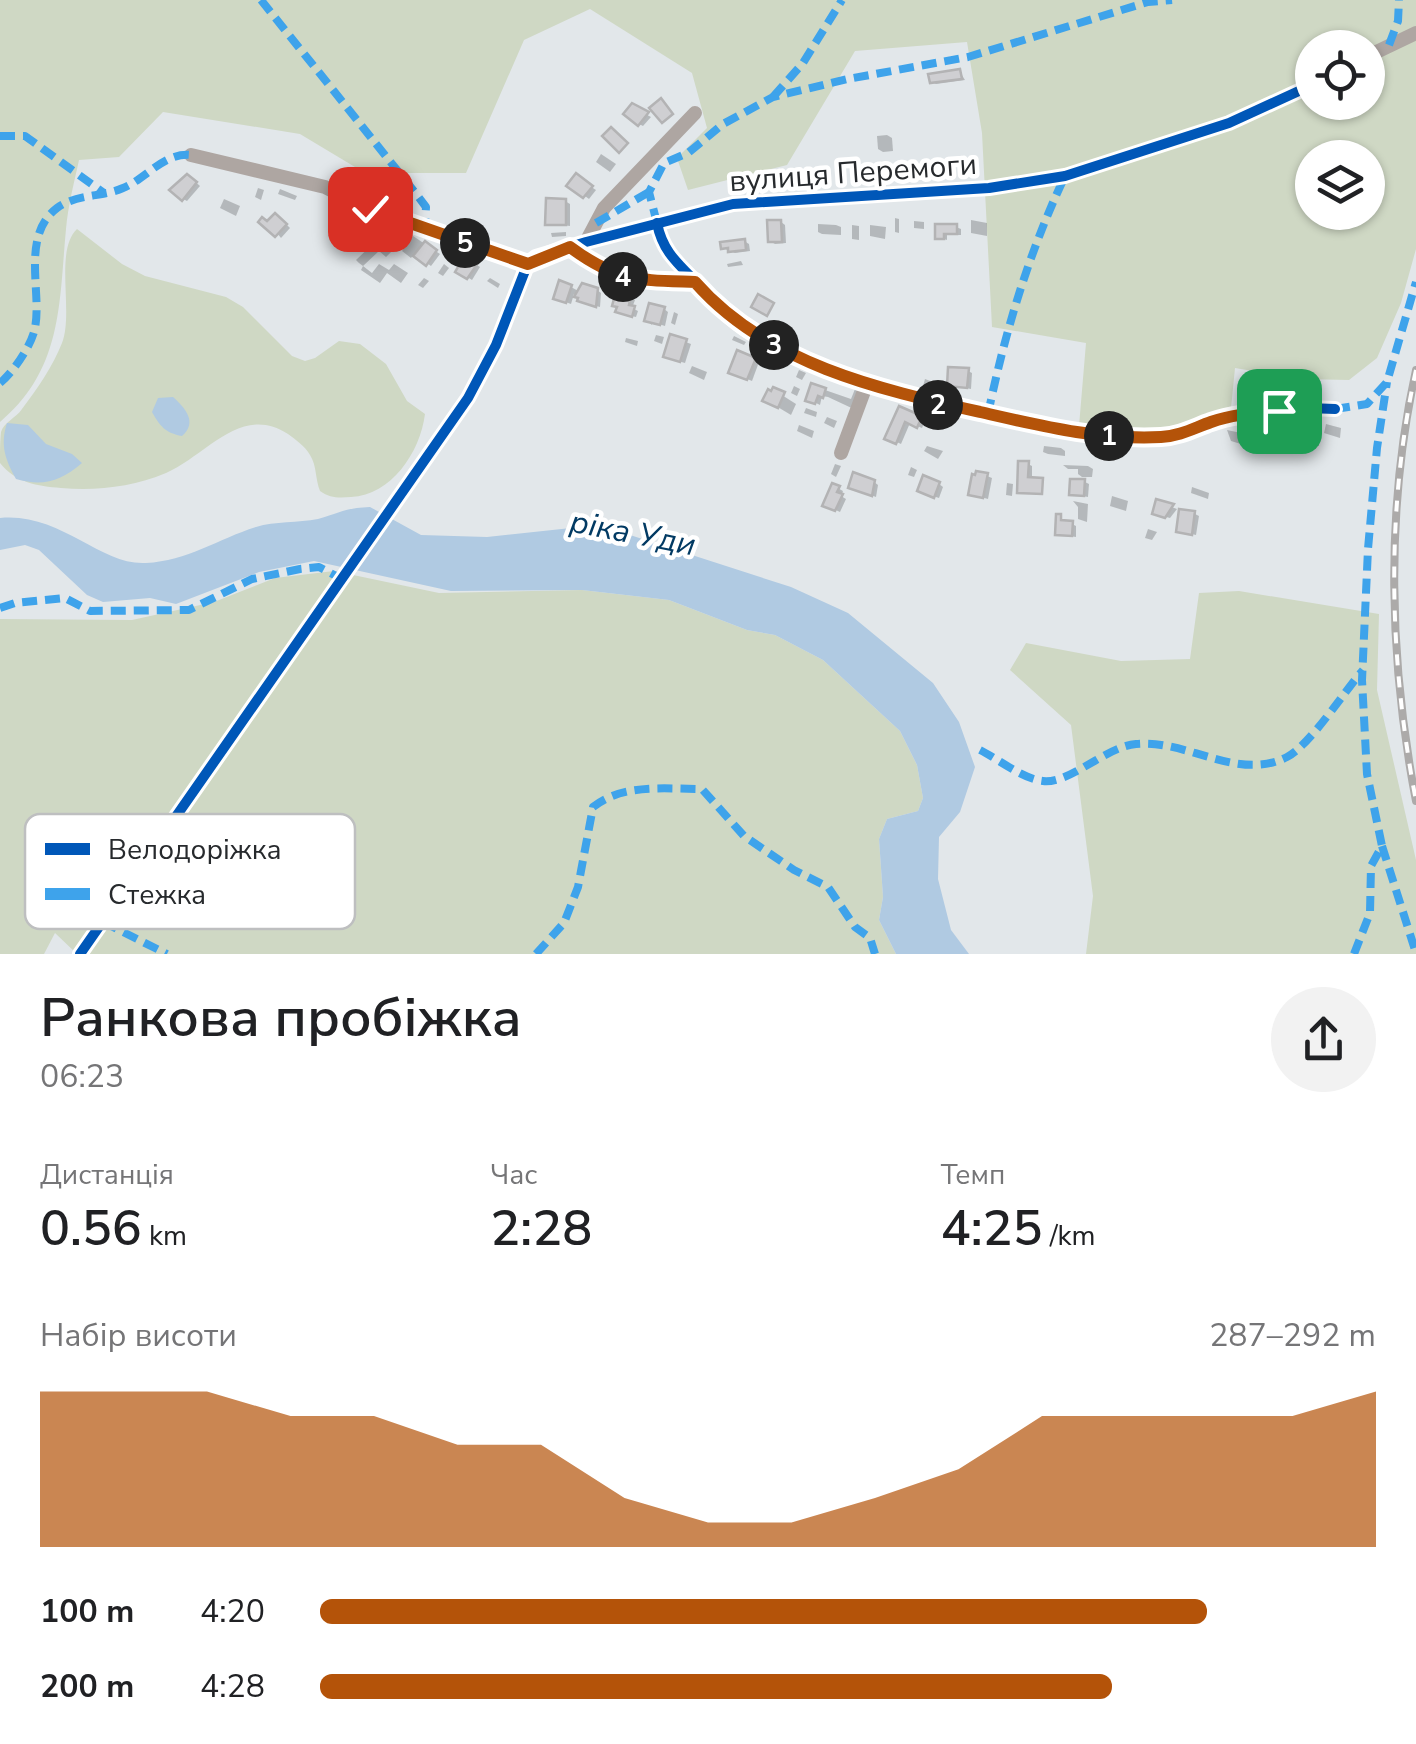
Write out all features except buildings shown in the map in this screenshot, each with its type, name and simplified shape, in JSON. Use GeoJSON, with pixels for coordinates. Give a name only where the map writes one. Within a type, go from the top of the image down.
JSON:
{"type":"FeatureCollection","features":[{"type":"Feature","properties":{"kind":"street"},"geometry":{"type":"LineString","coordinates":[[1385,48],[1416,33]]}},
{"type":"Feature","properties":{"kind":"street","name":"вулиця Перемоги"},"geometry":{"type":"LineString","coordinates":[[528,264],[586,242],[746,202],[989,188],[1066,176],[1217,128],[1295,93]]}},
{"type":"Feature","properties":{"kind":"street"},"geometry":{"type":"LineString","coordinates":[[586,242],[604,208],[694,113]]}},
{"type":"Feature","properties":{"kind":"street"},"geometry":{"type":"LineString","coordinates":[[178,814],[484,369],[528,264],[370,209],[324,187],[190,155]]}},
{"type":"Feature","properties":{"kind":"street"},"geometry":{"type":"LineString","coordinates":[[657,224],[669,256],[749,331],[820,366],[938,405],[1048,430],[1166,437],[1238,415],[1335,409]]}},
{"type":"Feature","properties":{"kind":"street"},"geometry":{"type":"LineString","coordinates":[[570,247],[600,269],[629,279],[695,282]]}},
{"type":"Feature","properties":{"kind":"street"},"geometry":{"type":"LineString","coordinates":[[841,453],[867,383]]}},
{"type":"Feature","properties":{"kind":"street"},"geometry":{"type":"LineString","coordinates":[[80,954],[97,929]]}},
{"type":"Feature","properties":{"kind":"green space"},"geometry":{"type":"Polygon","coordinates":[[[0,0],[1416,0],[1416,249],[1401,303],[1377,358],[1349,380],[1300,379],[1235,368],[1231,408],[1162,429],[1079,426],[1086,343],[992,327],[982,133],[967,42],[855,51],[787,165],[688,190],[677,158],[707,128],[692,73],[590,9],[524,40],[466,173],[365,173],[300,134],[163,112],[119,157],[79,160],[67,220],[54,333],[36,380],[0,422],[0,0]]]}},
{"type":"Feature","properties":{"kind":"green space"},"geometry":{"type":"Polygon","coordinates":[[[77,229],[122,264],[145,276],[226,297],[243,307],[292,356],[305,361],[339,341],[360,344],[386,364],[407,401],[425,414],[410,457],[379,489],[346,497],[331,496],[320,491],[312,459],[303,446],[271,426],[255,425],[224,436],[166,473],[127,485],[61,488],[13,475],[0,463],[1,432],[39,385],[62,343],[65,267],[70,239],[77,229]]]}},
{"type":"Feature","properties":{"kind":"green space"},"geometry":{"type":"Polygon","coordinates":[[[334,571],[439,593],[582,590],[669,600],[747,630],[775,635],[823,660],[900,731],[917,765],[923,798],[918,811],[887,819],[879,839],[883,897],[879,920],[896,954],[77,954],[55,933],[44,954],[0,954],[0,619],[132,620],[214,602],[275,578],[334,571]]]}},
{"type":"Feature","properties":{"kind":"green space"},"geometry":{"type":"Polygon","coordinates":[[[1239,591],[1379,614],[1377,690],[1416,860],[1416,954],[1086,954],[1093,896],[1071,725],[1010,670],[1026,643],[1121,661],[1190,659],[1199,593],[1239,591]]]}},
{"type":"Feature","properties":{"kind":"water"},"geometry":{"type":"Polygon","coordinates":[[[173,397],[189,420],[182,436],[164,428],[152,412],[158,398],[173,397]]]}},
{"type":"Feature","properties":{"kind":"water"},"geometry":{"type":"Polygon","coordinates":[[[7,423],[28,425],[46,444],[72,454],[82,463],[51,481],[16,479],[5,452],[7,423]]]}},
{"type":"Feature","properties":{"kind":"water"},"geometry":{"type":"Polygon","coordinates":[[[370,507],[421,535],[487,537],[599,525],[791,587],[848,613],[933,683],[959,722],[975,767],[960,812],[939,837],[938,879],[951,930],[969,954],[896,954],[879,920],[883,897],[879,839],[887,819],[918,811],[923,798],[917,765],[900,731],[823,660],[775,635],[747,630],[669,600],[582,590],[451,591],[314,561],[259,572],[176,604],[150,598],[103,602],[87,595],[39,550],[25,545],[0,550],[0,518],[42,523],[113,556],[146,563],[189,554],[263,525],[318,519],[370,507]]]}},
{"type":"Feature","properties":{"kind":"railway"},"geometry":{"type":"LineString","coordinates":[[1416,370],[1399,477],[1394,586],[1400,694],[1416,801]]}},
{"type":"Feature","properties":{"kind":"marked path"},"geometry":{"type":"LineString","coordinates":[[261,0],[426,207],[425,225]]}},
{"type":"Feature","properties":{"kind":"marked path"},"geometry":{"type":"LineString","coordinates":[[773,97],[803,63],[842,0]]}},
{"type":"Feature","properties":{"kind":"marked path"},"geometry":{"type":"LineString","coordinates":[[657,223],[649,192],[664,163],[688,153],[723,124],[773,97],[968,57],[1148,2],[1172,0]]}},
{"type":"Feature","properties":{"kind":"marked path"},"geometry":{"type":"LineString","coordinates":[[1389,45],[1398,21],[1399,0]]}},
{"type":"Feature","properties":{"kind":"marked path"},"geometry":{"type":"LineString","coordinates":[[0,136],[25,136],[104,193]]}},
{"type":"Feature","properties":{"kind":"marked path"},"geometry":{"type":"LineString","coordinates":[[0,383],[20,360],[34,332],[36,250],[46,220],[64,203],[123,188],[172,158],[191,155]]}},
{"type":"Feature","properties":{"kind":"marked path"},"geometry":{"type":"LineString","coordinates":[[988,414],[1019,293],[1065,176]]}},
{"type":"Feature","properties":{"kind":"marked path"},"geometry":{"type":"LineString","coordinates":[[596,223],[649,192]]}},
{"type":"Feature","properties":{"kind":"marked path"},"geometry":{"type":"LineString","coordinates":[[1335,409],[1367,404],[1387,382],[1416,282]]}},
{"type":"Feature","properties":{"kind":"marked path"},"geometry":{"type":"LineString","coordinates":[[1354,954],[1370,913],[1371,866],[1382,846],[1367,774],[1362,680],[1368,549],[1387,382]]}},
{"type":"Feature","properties":{"kind":"marked path"},"geometry":{"type":"LineString","coordinates":[[0,608],[65,598],[90,611],[189,610],[252,579],[300,569],[319,567],[342,579]]}},
{"type":"Feature","properties":{"kind":"marked path"},"geometry":{"type":"LineString","coordinates":[[980,750],[1019,773],[1043,781],[1065,777],[1112,751],[1136,744],[1174,747],[1231,763],[1269,763],[1296,751],[1363,670]]}},
{"type":"Feature","properties":{"kind":"marked path"},"geometry":{"type":"LineString","coordinates":[[536,954],[564,923],[578,887],[593,807],[618,794],[659,788],[702,789],[744,836],[794,870],[828,887],[855,927],[870,938],[875,954]]}},
{"type":"Feature","properties":{"kind":"marked path"},"geometry":{"type":"LineString","coordinates":[[1382,846],[1416,953]]}},
{"type":"Feature","properties":{"kind":"marked path"},"geometry":{"type":"LineString","coordinates":[[117,929],[167,954]]}},
{"type":"Feature","properties":{"kind":"cycle path"},"geometry":{"type":"LineString","coordinates":[[178,814],[468,398],[496,345],[528,263],[536,257],[733,204],[989,188],[1065,176],[1229,123],[1295,93]]}},
{"type":"Feature","properties":{"kind":"cycle path"},"geometry":{"type":"LineString","coordinates":[[657,223],[675,260],[740,326],[802,359],[888,390],[1041,426],[1149,438],[1259,411],[1335,409]]}},
{"type":"Feature","properties":{"kind":"cycle path"},"geometry":{"type":"LineString","coordinates":[[80,954],[97,929]]}},
{"type":"Feature","properties":{"kind":"route"},"geometry":{"type":"LineString","coordinates":[[370,209],[528,264],[570,247],[600,269],[629,279],[695,282],[734,321],[820,366],[938,405],[1048,430],[1166,437],[1215,420],[1279,411]]}},
{"type":"Feature","properties":{"kind":"water label","name":"ріка Уди"},"geometry":{"type":"Point","coordinates":[633,533]}}]}
